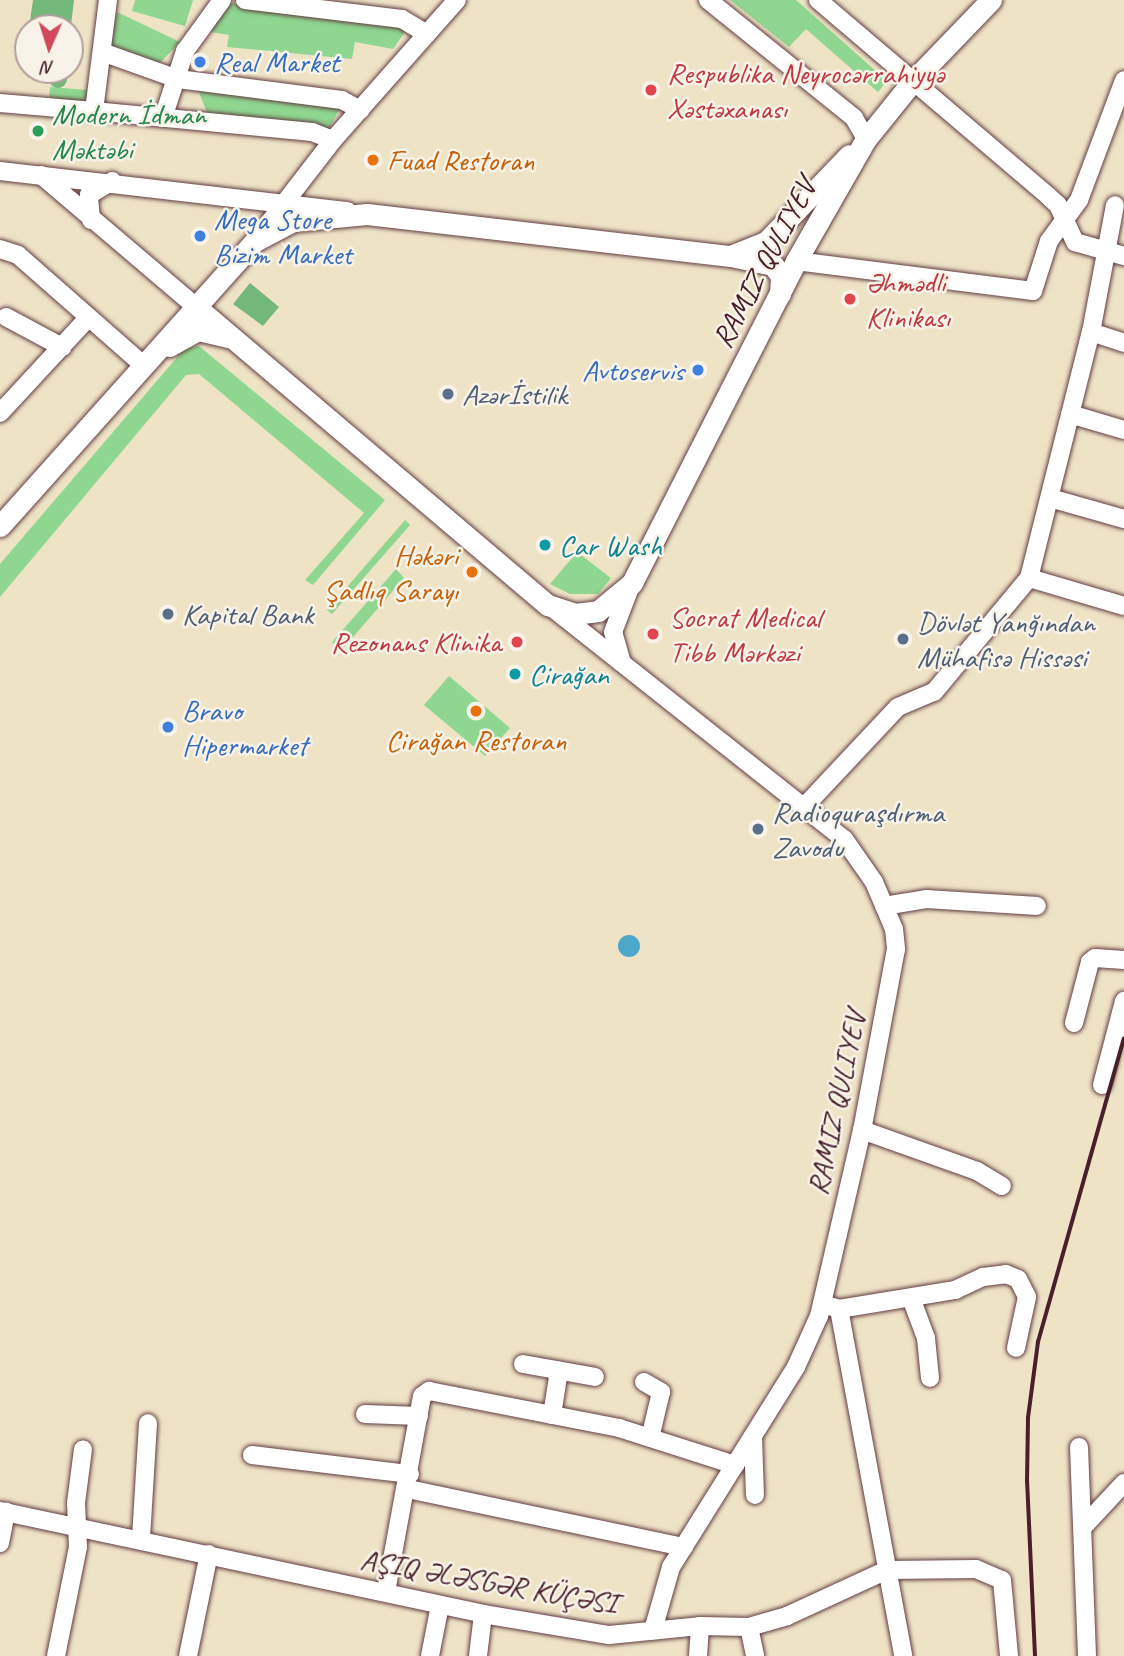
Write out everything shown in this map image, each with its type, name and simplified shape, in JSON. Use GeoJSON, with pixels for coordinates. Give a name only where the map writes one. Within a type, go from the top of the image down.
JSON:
{"type":"FeatureCollection","features":[{"type":"Feature","properties":{"kind":"main road","name":"RAMIZ QULIYEV"},"geometry":{"type":"LineString","coordinates":[[632,583],[796,261],[866,139],[912,82],[991,0]]}},
{"type":"Feature","properties":{"kind":"main road"},"geometry":{"type":"LineString","coordinates":[[731,256],[766,242],[866,139]]}},
{"type":"Feature","properties":{"kind":"main road"},"geometry":{"type":"LineString","coordinates":[[0,526],[141,363],[255,241],[293,221],[367,215],[796,261]]}},
{"type":"Feature","properties":{"kind":"main road"},"geometry":{"type":"LineString","coordinates":[[731,256],[773,265],[781,275],[780,294]]}},
{"type":"Feature","properties":{"kind":"main road"},"geometry":{"type":"LineString","coordinates":[[195,306],[548,605],[575,614],[598,611],[632,583]]}},
{"type":"Feature","properties":{"kind":"main road"},"geometry":{"type":"LineString","coordinates":[[0,540],[168,346],[198,330],[236,341]]}},
{"type":"Feature","properties":{"kind":"street"},"geometry":{"type":"LineString","coordinates":[[94,111],[108,0]]}},
{"type":"Feature","properties":{"kind":"street"},"geometry":{"type":"LineString","coordinates":[[163,118],[178,79],[184,51],[222,0]]}},
{"type":"Feature","properties":{"kind":"street"},"geometry":{"type":"LineString","coordinates":[[245,0],[402,19],[428,34]]}},
{"type":"Feature","properties":{"kind":"street"},"geometry":{"type":"LineString","coordinates":[[708,0],[854,118],[866,139]]}},
{"type":"Feature","properties":{"kind":"street"},"geometry":{"type":"LineString","coordinates":[[818,0],[1048,196],[1065,220],[1075,242],[1124,256]]}},
{"type":"Feature","properties":{"kind":"street"},"geometry":{"type":"LineString","coordinates":[[255,241],[333,140],[455,1]]}},
{"type":"Feature","properties":{"kind":"street"},"geometry":{"type":"LineString","coordinates":[[102,52],[178,79],[342,100],[360,110]]}},
{"type":"Feature","properties":{"kind":"street"},"geometry":{"type":"LineString","coordinates":[[796,261],[1033,290],[1049,241],[1079,200],[1124,80]]}},
{"type":"Feature","properties":{"kind":"street"},"geometry":{"type":"LineString","coordinates":[[0,103],[312,132],[333,140]]}},
{"type":"Feature","properties":{"kind":"street"},"geometry":{"type":"LineString","coordinates":[[0,171],[284,201],[367,215]]}},
{"type":"Feature","properties":{"kind":"street"},"geometry":{"type":"LineString","coordinates":[[41,175],[195,306]]}},
{"type":"Feature","properties":{"kind":"street"},"geometry":{"type":"LineString","coordinates":[[91,220],[89,195],[112,181]]}},
{"type":"Feature","properties":{"kind":"street"},"geometry":{"type":"LineString","coordinates":[[804,807],[898,708],[934,692],[1029,578],[1091,332],[1104,251],[1115,205]]}},
{"type":"Feature","properties":{"kind":"street"},"geometry":{"type":"LineString","coordinates":[[0,249],[18,255],[141,363]]}},
{"type":"Feature","properties":{"kind":"street"},"geometry":{"type":"LineString","coordinates":[[6,317],[62,347]]}},
{"type":"Feature","properties":{"kind":"street"},"geometry":{"type":"LineString","coordinates":[[0,413],[88,318]]}},
{"type":"Feature","properties":{"kind":"street"},"geometry":{"type":"LineString","coordinates":[[1091,332],[1124,343]]}},
{"type":"Feature","properties":{"kind":"street"},"geometry":{"type":"LineString","coordinates":[[1070,414],[1124,430]]}},
{"type":"Feature","properties":{"kind":"street"},"geometry":{"type":"LineString","coordinates":[[1050,498],[1124,519]]}},
{"type":"Feature","properties":{"kind":"street"},"geometry":{"type":"LineString","coordinates":[[1029,578],[1124,606]]}},
{"type":"Feature","properties":{"kind":"street"},"geometry":{"type":"LineString","coordinates":[[622,663],[613,632],[632,583]]}},
{"type":"Feature","properties":{"kind":"street","name":"RAMIZ QULIYEV"},"geometry":{"type":"LineString","coordinates":[[548,605],[804,807],[852,849],[894,929],[895,966],[830,1307],[796,1367],[684,1547],[660,1592],[653,1630]]}},
{"type":"Feature","properties":{"kind":"street"},"geometry":{"type":"LineString","coordinates":[[884,906],[928,899],[1037,906]]}},
{"type":"Feature","properties":{"kind":"street"},"geometry":{"type":"LineString","coordinates":[[1074,1023],[1090,962],[1096,958],[1124,960]]}},
{"type":"Feature","properties":{"kind":"street"},"geometry":{"type":"LineString","coordinates":[[1102,1085],[1124,1001]]}},
{"type":"Feature","properties":{"kind":"street"},"geometry":{"type":"LineString","coordinates":[[862,1130],[977,1171],[1002,1186]]}},
{"type":"Feature","properties":{"kind":"street"},"geometry":{"type":"LineString","coordinates":[[903,1656],[830,1307],[956,1290],[997,1274],[1018,1279],[1027,1297],[1016,1348]]}},
{"type":"Feature","properties":{"kind":"street"},"geometry":{"type":"LineString","coordinates":[[911,1298],[926,1338],[930,1378]]}},
{"type":"Feature","properties":{"kind":"street"},"geometry":{"type":"LineString","coordinates":[[523,1364],[595,1377]]}},
{"type":"Feature","properties":{"kind":"street"},"geometry":{"type":"LineString","coordinates":[[552,1415],[559,1371]]}},
{"type":"Feature","properties":{"kind":"street"},"geometry":{"type":"LineString","coordinates":[[645,1382],[660,1392],[650,1437]]}},
{"type":"Feature","properties":{"kind":"street"},"geometry":{"type":"LineString","coordinates":[[386,1592],[409,1482],[422,1395],[429,1391],[650,1437],[735,1465]]}},
{"type":"Feature","properties":{"kind":"street"},"geometry":{"type":"LineString","coordinates":[[365,1413],[419,1416]]}},
{"type":"Feature","properties":{"kind":"street"},"geometry":{"type":"LineString","coordinates":[[141,1538],[148,1423]]}},
{"type":"Feature","properties":{"kind":"street"},"geometry":{"type":"LineString","coordinates":[[753,1436],[754,1495]]}},
{"type":"Feature","properties":{"kind":"street"},"geometry":{"type":"LineString","coordinates":[[1079,1447],[1087,1656]]}},
{"type":"Feature","properties":{"kind":"street"},"geometry":{"type":"LineString","coordinates":[[56,1656],[79,1528],[76,1503],[83,1449]]}},
{"type":"Feature","properties":{"kind":"street"},"geometry":{"type":"LineString","coordinates":[[252,1455],[409,1482],[684,1547]]}},
{"type":"Feature","properties":{"kind":"street"},"geometry":{"type":"LineString","coordinates":[[1083,1527],[1124,1483]]}},
{"type":"Feature","properties":{"kind":"street"},"geometry":{"type":"LineString","coordinates":[[0,1543],[3,1512],[141,1538],[482,1614],[609,1635],[700,1626],[749,1628],[787,1616],[887,1570],[952,1567],[992,1573],[1002,1580],[1009,1656]]}},
{"type":"Feature","properties":{"kind":"street"},"geometry":{"type":"LineString","coordinates":[[188,1656],[209,1554]]}},
{"type":"Feature","properties":{"kind":"street"},"geometry":{"type":"LineString","coordinates":[[430,1656],[440,1605]]}},
{"type":"Feature","properties":{"kind":"street"},"geometry":{"type":"LineString","coordinates":[[478,1656],[482,1614]]}},
{"type":"Feature","properties":{"kind":"street"},"geometry":{"type":"LineString","coordinates":[[698,1656],[700,1626]]}},
{"type":"Feature","properties":{"kind":"street"},"geometry":{"type":"LineString","coordinates":[[749,1628],[755,1656]]}},
{"type":"Feature","properties":{"kind":"green space"},"geometry":{"type":"Polygon","coordinates":[[[33,0],[74,0],[72,14],[31,14],[33,0]]]}},
{"type":"Feature","properties":{"kind":"green space"},"geometry":{"type":"Polygon","coordinates":[[[135,0],[193,0],[185,26],[132,11],[135,0]]]}},
{"type":"Feature","properties":{"kind":"green space"},"geometry":{"type":"Polygon","coordinates":[[[730,0],[796,0],[887,81],[878,92],[806,29],[789,47],[730,0]]]}},
{"type":"Feature","properties":{"kind":"green space"},"geometry":{"type":"Polygon","coordinates":[[[224,2],[402,25],[407,29],[393,49],[355,42],[352,59],[227,47],[229,35],[211,32],[224,2]]]}},
{"type":"Feature","properties":{"kind":"green space"},"geometry":{"type":"Polygon","coordinates":[[[117,12],[180,42],[156,67],[109,46],[117,12]]]}},
{"type":"Feature","properties":{"kind":"green space"},"geometry":{"type":"Polygon","coordinates":[[[51,84],[65,84],[58,88],[51,84]]]}},
{"type":"Feature","properties":{"kind":"green space"},"geometry":{"type":"Polygon","coordinates":[[[196,84],[343,103],[328,130],[209,118],[196,84]]]}},
{"type":"Feature","properties":{"kind":"green space"},"geometry":{"type":"Polygon","coordinates":[[[50,87],[94,91],[78,105],[49,103],[50,87]]]}},
{"type":"Feature","properties":{"kind":"green space"},"geometry":{"type":"Polygon","coordinates":[[[250,283],[279,307],[263,326],[233,304],[250,283]]]}},
{"type":"Feature","properties":{"kind":"green space"},"geometry":{"type":"Polygon","coordinates":[[[199,346],[385,500],[313,585],[305,580],[364,513],[199,374],[186,375],[0,597],[0,564],[185,348],[199,346]]]}},
{"type":"Feature","properties":{"kind":"green space"},"geometry":{"type":"Polygon","coordinates":[[[405,520],[410,525],[332,614],[327,610],[405,520]]]}},
{"type":"Feature","properties":{"kind":"green space"},"geometry":{"type":"Polygon","coordinates":[[[577,552],[611,578],[598,594],[570,594],[550,584],[577,552]]]}},
{"type":"Feature","properties":{"kind":"green space"},"geometry":{"type":"Polygon","coordinates":[[[396,569],[404,578],[341,651],[332,642],[396,569]]]}},
{"type":"Feature","properties":{"kind":"green space"},"geometry":{"type":"Polygon","coordinates":[[[449,676],[510,728],[485,756],[424,705],[449,676]]]}},
{"type":"Feature","properties":{"kind":"water"},"geometry":{"type":"Polygon","coordinates":[[[629,935],[637,938],[640,946],[637,954],[629,957],[621,954],[618,946],[621,938],[629,935]]]}},
{"type":"Feature","properties":{"kind":"railway"},"geometry":{"type":"LineString","coordinates":[[1035,1656],[1027,1482],[1028,1418],[1038,1342],[1124,1039]]}},
{"type":"Feature","properties":{"kind":"place","name":"Real Market"},"geometry":{"type":"Point","coordinates":[200,62]}},
{"type":"Feature","properties":{"kind":"place","name":"Respublika Neyrocərrahiyyə Xəstəxanası"},"geometry":{"type":"Point","coordinates":[651,90]}},
{"type":"Feature","properties":{"kind":"place","name":"Modern İdman Məktəbi"},"geometry":{"type":"Point","coordinates":[38,131]}},
{"type":"Feature","properties":{"kind":"place","name":"Fuad Restoran"},"geometry":{"type":"Point","coordinates":[373,160]}},
{"type":"Feature","properties":{"kind":"place","name":"Mega Store Bizim Market"},"geometry":{"type":"Point","coordinates":[200,236]}},
{"type":"Feature","properties":{"kind":"place","name":"Əhmədli Klinikası"},"geometry":{"type":"Point","coordinates":[850,299]}},
{"type":"Feature","properties":{"kind":"place","name":"Avtoservis"},"geometry":{"type":"Point","coordinates":[698,370]}},
{"type":"Feature","properties":{"kind":"place","name":"Azərİstilik"},"geometry":{"type":"Point","coordinates":[448,394]}},
{"type":"Feature","properties":{"kind":"place","name":"Car Wash"},"geometry":{"type":"Point","coordinates":[545,545]}},
{"type":"Feature","properties":{"kind":"place","name":"Həkəri Şadlıq Sarayı"},"geometry":{"type":"Point","coordinates":[472,572]}},
{"type":"Feature","properties":{"kind":"place","name":"Kapital Bank"},"geometry":{"type":"Point","coordinates":[168,614]}},
{"type":"Feature","properties":{"kind":"place","name":"Socrat Medical Tibb Mərkəzi"},"geometry":{"type":"Point","coordinates":[653,634]}},
{"type":"Feature","properties":{"kind":"place","name":"Dövlət Yanğından Mühafisə Hissəsi"},"geometry":{"type":"Point","coordinates":[903,639]}},
{"type":"Feature","properties":{"kind":"place","name":"Rezonans Klinika"},"geometry":{"type":"Point","coordinates":[517,642]}},
{"type":"Feature","properties":{"kind":"place","name":"Cirağan"},"geometry":{"type":"Point","coordinates":[515,674]}},
{"type":"Feature","properties":{"kind":"place","name":"Cirağan Restoran"},"geometry":{"type":"Point","coordinates":[476,711]}},
{"type":"Feature","properties":{"kind":"place","name":"Bravo Hipermarket"},"geometry":{"type":"Point","coordinates":[168,727]}},
{"type":"Feature","properties":{"kind":"place","name":"Radioquraşdırma Zavodu"},"geometry":{"type":"Point","coordinates":[758,829]}}]}
